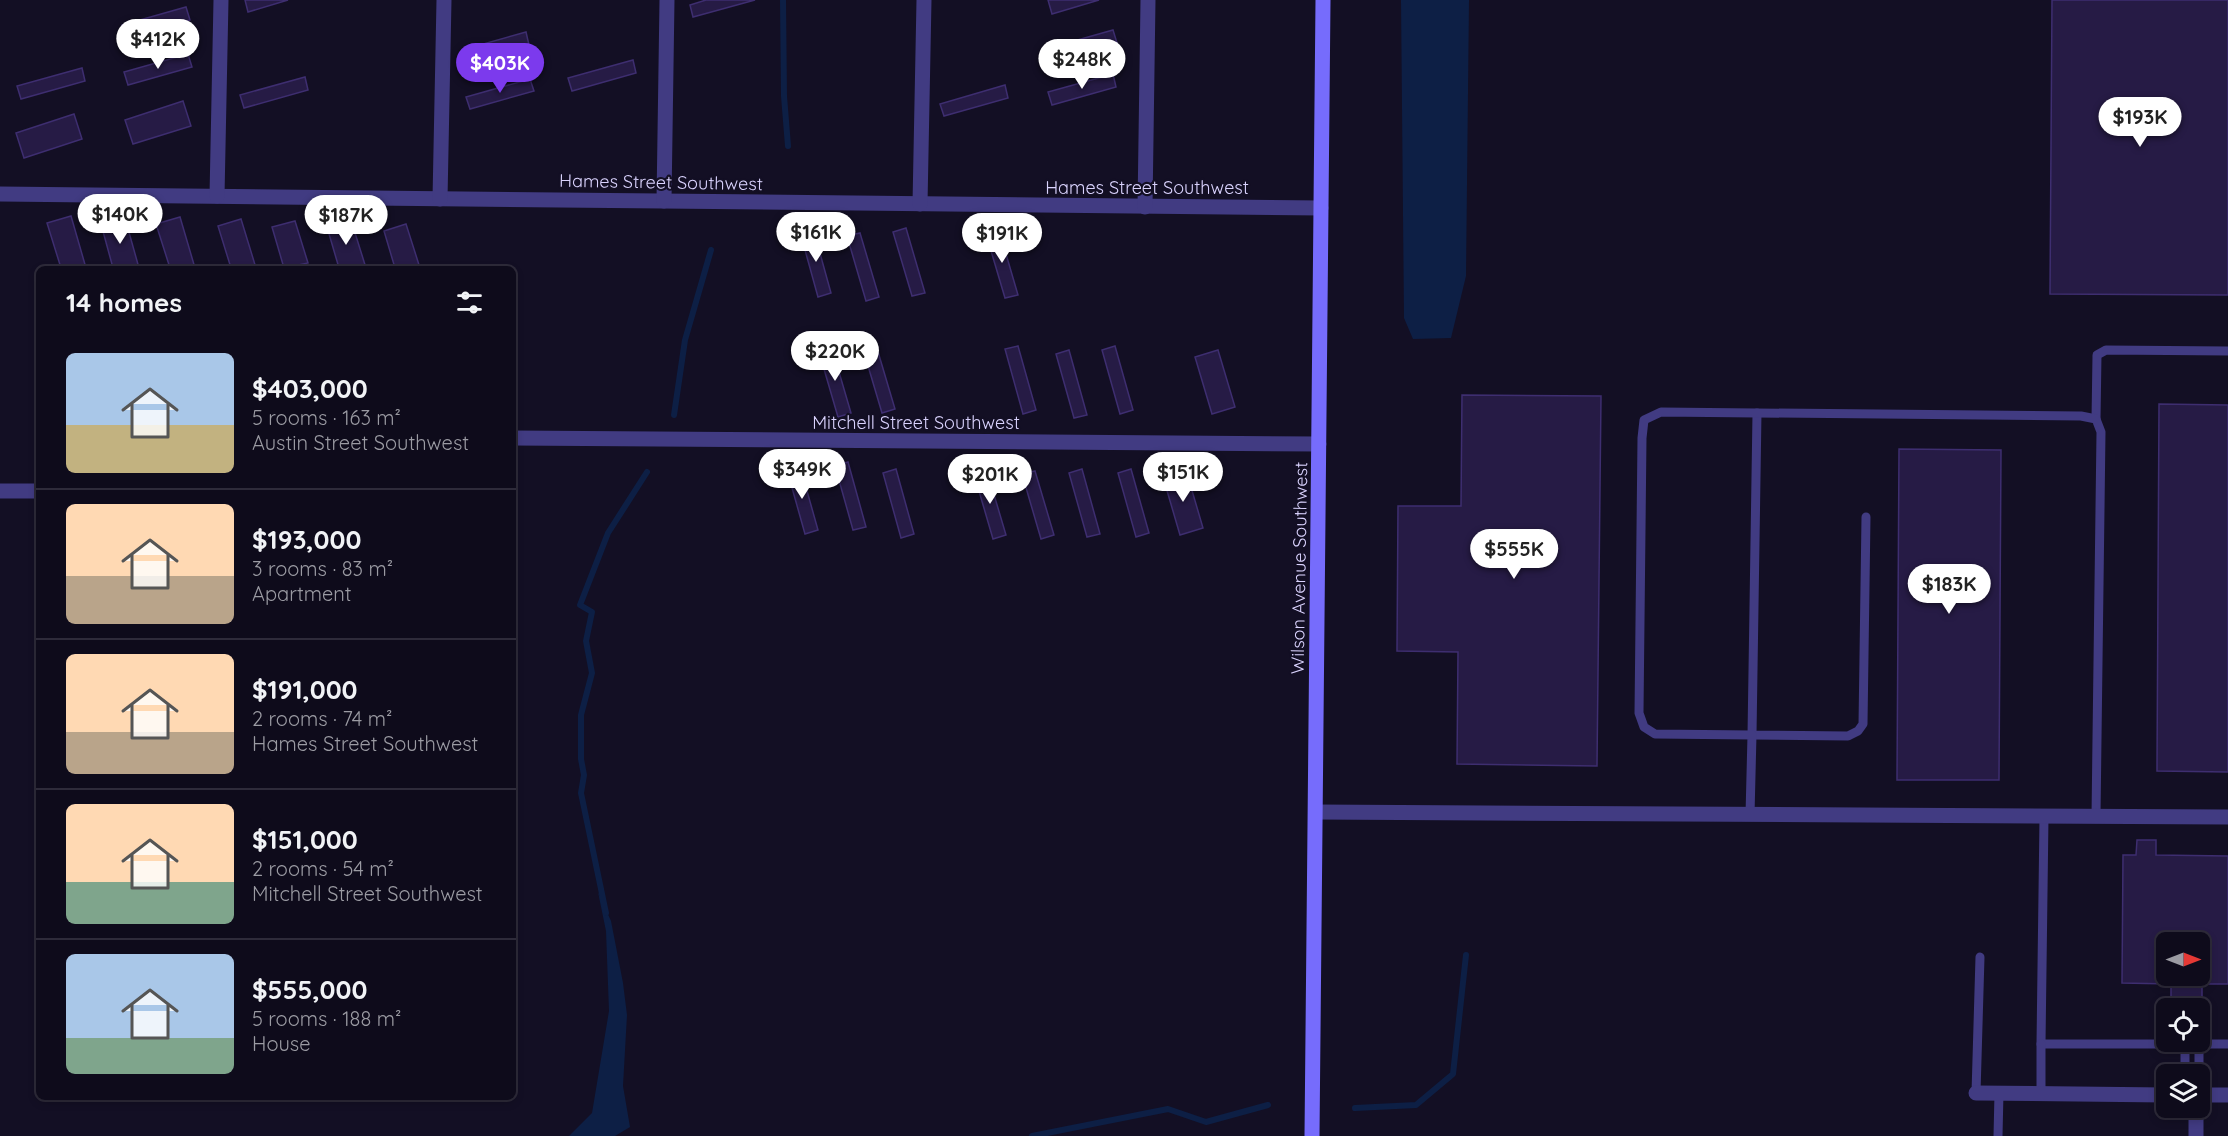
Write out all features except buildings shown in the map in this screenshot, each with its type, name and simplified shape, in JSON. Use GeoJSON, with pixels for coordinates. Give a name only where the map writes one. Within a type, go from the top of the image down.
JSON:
{"type":"FeatureCollection","features":[{"type":"Feature","properties":{"kind":"street"},"geometry":{"type":"LineString","coordinates":[[217,196],[220,0]]}},
{"type":"Feature","properties":{"kind":"street"},"geometry":{"type":"LineString","coordinates":[[440,199],[444,0]]}},
{"type":"Feature","properties":{"kind":"street"},"geometry":{"type":"LineString","coordinates":[[664,201],[667,0]]}},
{"type":"Feature","properties":{"kind":"street"},"geometry":{"type":"LineString","coordinates":[[920,204],[924,0]]}},
{"type":"Feature","properties":{"kind":"street"},"geometry":{"type":"LineString","coordinates":[[1145,207],[1148,0]]}},
{"type":"Feature","properties":{"kind":"street","name":"Wilson Avenue Southwest"},"geometry":{"type":"LineString","coordinates":[[1312,1136],[1323,0]]}},
{"type":"Feature","properties":{"kind":"street","name":"Hames Street Southwest"},"geometry":{"type":"LineString","coordinates":[[0,194],[1321,208]]}},
{"type":"Feature","properties":{"kind":"street","name":"Mitchell Street Southwest"},"geometry":{"type":"LineString","coordinates":[[516,438],[1319,444]]}},
{"type":"Feature","properties":{"kind":"street"},"geometry":{"type":"LineString","coordinates":[[0,491],[36,491]]}},
{"type":"Feature","properties":{"kind":"street"},"geometry":{"type":"LineString","coordinates":[[1316,812],[2228,818]]}},
{"type":"Feature","properties":{"kind":"street"},"geometry":{"type":"LineString","coordinates":[[1976,1094],[2156,1095]]}},
{"type":"Feature","properties":{"kind":"street"},"geometry":{"type":"LineString","coordinates":[[2210,1095],[2228,1095]]}},
{"type":"Feature","properties":{"kind":"street"},"geometry":{"type":"LineString","coordinates":[[2196,1118],[2196,1136]]}},
{"type":"Feature","properties":{"kind":"lane"},"geometry":{"type":"LineString","coordinates":[[2096,816],[2101,432],[2096,419],[2097,355],[2106,350],[2228,351]]}},
{"type":"Feature","properties":{"kind":"lane"},"geometry":{"type":"LineString","coordinates":[[1866,517],[1863,724],[1858,731],[1848,736],[1655,734],[1644,727],[1639,713],[1644,420],[1660,412],[2081,416],[2096,419]]}},
{"type":"Feature","properties":{"kind":"lane"},"geometry":{"type":"LineString","coordinates":[[1750,815],[1757,413]]}},
{"type":"Feature","properties":{"kind":"lane"},"geometry":{"type":"LineString","coordinates":[[2041,1094],[2044,817]]}},
{"type":"Feature","properties":{"kind":"lane"},"geometry":{"type":"LineString","coordinates":[[1976,1094],[1980,957]]}},
{"type":"Feature","properties":{"kind":"lane"},"geometry":{"type":"LineString","coordinates":[[2041,1044],[2156,1044]]}},
{"type":"Feature","properties":{"kind":"lane"},"geometry":{"type":"LineString","coordinates":[[2210,1044],[2228,1044]]}},
{"type":"Feature","properties":{"kind":"lane"},"geometry":{"type":"LineString","coordinates":[[1998,1094],[1998,1136]]}},
{"type":"Feature","properties":{"kind":"water"},"geometry":{"type":"Polygon","coordinates":[[[1401,0],[1469,0],[1466,276],[1451,338],[1413,339],[1404,318],[1401,0]]]}},
{"type":"Feature","properties":{"kind":"water"},"geometry":{"type":"Polygon","coordinates":[[[598,892],[611,921],[623,983],[627,1015],[623,1086],[630,1127],[615,1136],[569,1136],[592,1113],[609,1011],[606,931],[598,892]]]}},
{"type":"Feature","properties":{"kind":"waterway"},"geometry":{"type":"LineString","coordinates":[[783,0],[784,96],[788,146]]}},
{"type":"Feature","properties":{"kind":"waterway"},"geometry":{"type":"LineString","coordinates":[[674,415],[685,340],[711,250]]}},
{"type":"Feature","properties":{"kind":"waterway"},"geometry":{"type":"LineString","coordinates":[[606,913],[581,793],[584,775],[581,759],[581,715],[592,673],[586,641],[592,612],[580,605],[608,533],[647,472]]}},
{"type":"Feature","properties":{"kind":"waterway"},"geometry":{"type":"LineString","coordinates":[[1355,1108],[1416,1105],[1453,1074],[1466,955]]}},
{"type":"Feature","properties":{"kind":"waterway"},"geometry":{"type":"LineString","coordinates":[[1032,1136],[1168,1109],[1206,1122],[1268,1105]]}}]}
